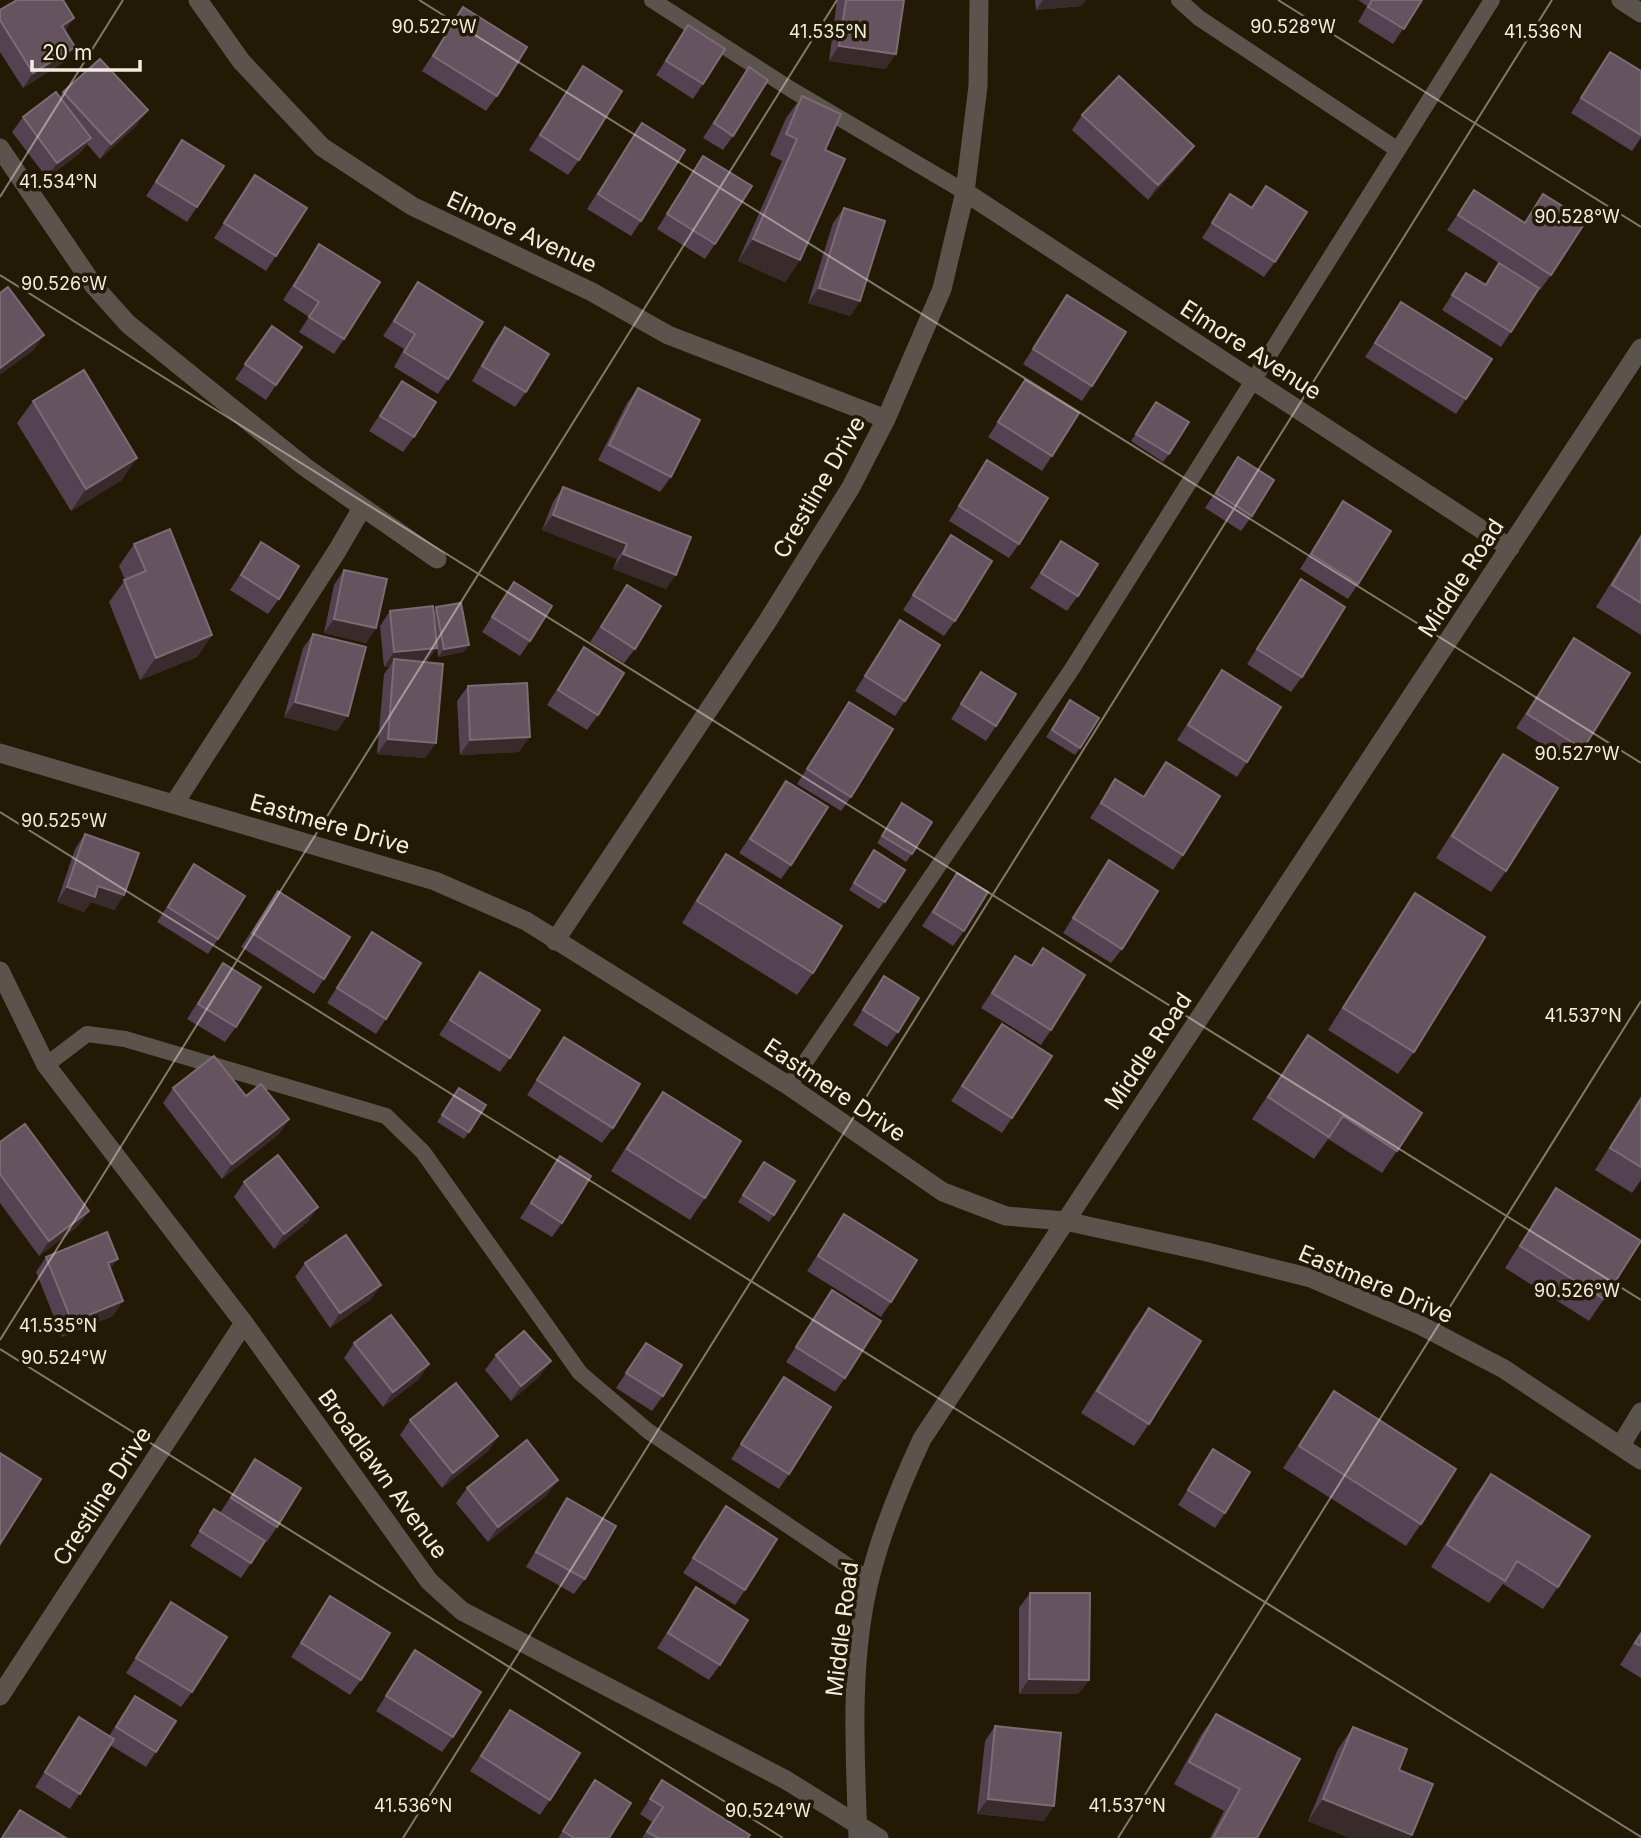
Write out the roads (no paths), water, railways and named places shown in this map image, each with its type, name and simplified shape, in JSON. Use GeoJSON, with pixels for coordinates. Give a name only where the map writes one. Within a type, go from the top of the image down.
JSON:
{"type":"FeatureCollection","features":[{"type":"Feature","properties":{"kind":"street","name":"Elmore Avenue"},"geometry":{"type":"LineString","coordinates":[[198,0],[242,61],[322,147],[412,206],[592,292],[668,335],[886,419]]}},
{"type":"Feature","properties":{"kind":"street","name":"Crestline Drive"},"geometry":{"type":"LineString","coordinates":[[555,941],[767,622],[851,487],[886,419],[942,289],[965,192],[978,86],[979,0]]}},
{"type":"Feature","properties":{"kind":"street"},"geometry":{"type":"LineString","coordinates":[[1621,0],[1641,13]]}},
{"type":"Feature","properties":{"kind":"street"},"geometry":{"type":"LineString","coordinates":[[0,148],[94,286],[128,324],[305,467],[438,559]]}},
{"type":"Feature","properties":{"kind":"street","name":"Elmore Avenue"},"geometry":{"type":"LineString","coordinates":[[965,192],[1510,548]]}},
{"type":"Feature","properties":{"kind":"street","name":"Middle Road"},"geometry":{"type":"LineString","coordinates":[[858,1831],[857,1709],[860,1647],[869,1580],[892,1503],[922,1439],[1641,348]]}},
{"type":"Feature","properties":{"kind":"street"},"geometry":{"type":"LineString","coordinates":[[174,804],[362,508]]}},
{"type":"Feature","properties":{"kind":"street","name":"Eastmere Drive"},"geometry":{"type":"LineString","coordinates":[[0,753],[435,881],[526,921],[789,1086],[943,1192],[1006,1216],[1065,1221],[1311,1278],[1420,1325],[1504,1369],[1641,1460]]}},
{"type":"Feature","properties":{"kind":"street","name":"Broadlawn Avenue"},"geometry":{"type":"LineString","coordinates":[[0,971],[46,1065],[244,1323],[429,1581],[462,1611],[786,1780],[858,1831],[879,1838]]}},
{"type":"Feature","properties":{"kind":"street","name":"Crestline Drive"},"geometry":{"type":"LineString","coordinates":[[0,1696],[244,1323]]}},
{"type":"Feature","properties":{"kind":"street"},"geometry":{"type":"LineString","coordinates":[[1620,1445],[1641,1412]]}},
{"type":"Feature","properties":{"kind":"lane"},"geometry":{"type":"LineString","coordinates":[[652,0],[792,90],[965,192]]}},
{"type":"Feature","properties":{"kind":"lane"},"geometry":{"type":"LineString","coordinates":[[1179,0],[1199,18],[1398,150]]}},
{"type":"Feature","properties":{"kind":"lane"},"geometry":{"type":"LineString","coordinates":[[789,1086],[1072,669],[1492,0]]}},
{"type":"Feature","properties":{"kind":"lane"},"geometry":{"type":"LineString","coordinates":[[46,1065],[87,1034],[125,1039],[386,1116],[423,1152],[580,1373],[648,1431],[869,1580]]}}]}
